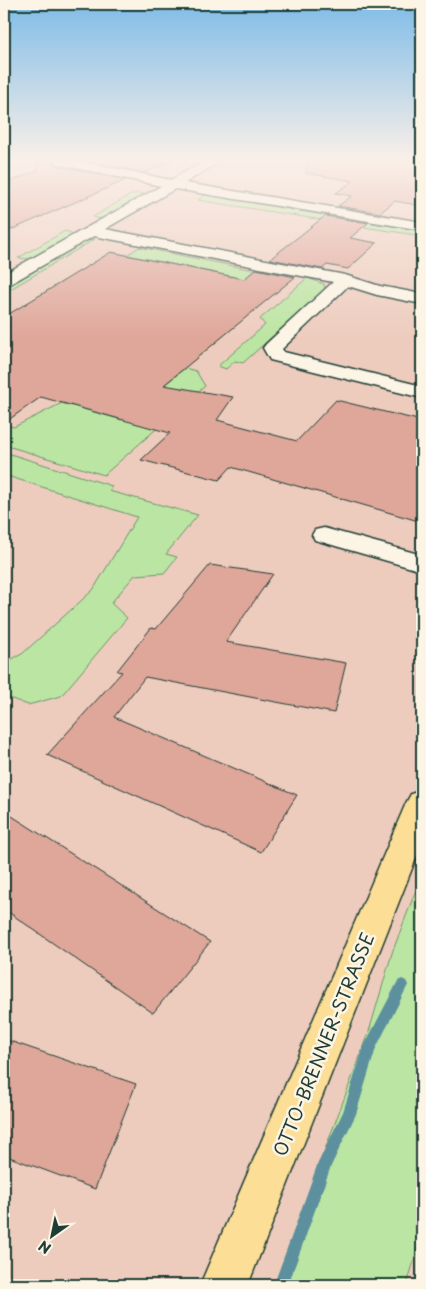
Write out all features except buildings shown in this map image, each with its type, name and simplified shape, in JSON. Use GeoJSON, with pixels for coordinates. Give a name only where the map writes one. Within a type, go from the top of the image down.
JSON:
{"type":"FeatureCollection","features":[{"type":"Feature","properties":{"kind":"main road","name":"OTTO-BRENNER-STRASSE"},"geometry":{"type":"LineString","coordinates":[[224,1285],[422,803]]}},
{"type":"Feature","properties":{"kind":"street"},"geometry":{"type":"LineString","coordinates":[[4,282],[111,220]]}},
{"type":"Feature","properties":{"kind":"street"},"geometry":{"type":"LineString","coordinates":[[393,220],[422,225]]}},
{"type":"Feature","properties":{"kind":"street"},"geometry":{"type":"LineString","coordinates":[[91,232],[345,280],[377,290],[422,299]]}},
{"type":"Feature","properties":{"kind":"street"},"geometry":{"type":"LineString","coordinates":[[345,280],[272,348],[277,356],[422,392]]}},
{"type":"Feature","properties":{"kind":"street"},"geometry":{"type":"LineString","coordinates":[[324,535],[422,563]]}},
{"type":"Feature","properties":{"kind":"shaded area"},"geometry":{"type":"Polygon","coordinates":[[[4,220],[422,220],[422,1285],[4,1285],[4,220]]]}},
{"type":"Feature","properties":{"kind":"green space"},"geometry":{"type":"Polygon","coordinates":[[[323,220],[334,220],[341,223],[323,220]]]}},
{"type":"Feature","properties":{"kind":"green space"},"geometry":{"type":"Polygon","coordinates":[[[368,222],[422,231],[422,236],[345,224],[366,224],[368,222]]]}},
{"type":"Feature","properties":{"kind":"green space"},"geometry":{"type":"Polygon","coordinates":[[[65,231],[73,235],[30,259],[18,258],[65,231]]]}},
{"type":"Feature","properties":{"kind":"green space"},"geometry":{"type":"Polygon","coordinates":[[[95,239],[4,293],[4,289],[84,242],[95,239]]]}},
{"type":"Feature","properties":{"kind":"green space"},"geometry":{"type":"Polygon","coordinates":[[[139,247],[283,276],[283,287],[127,255],[139,247]]]}},
{"type":"Feature","properties":{"kind":"green space"},"geometry":{"type":"Polygon","coordinates":[[[307,278],[324,284],[325,289],[243,363],[235,361],[226,369],[218,366],[265,325],[260,319],[307,278]]]}},
{"type":"Feature","properties":{"kind":"green space"},"geometry":{"type":"Polygon","coordinates":[[[185,368],[196,371],[205,386],[104,475],[4,445],[4,425],[14,427],[62,403],[122,420],[185,368]]]}},
{"type":"Feature","properties":{"kind":"green space"},"geometry":{"type":"Polygon","coordinates":[[[4,452],[112,486],[109,491],[198,515],[166,554],[177,557],[164,573],[135,575],[111,603],[127,618],[61,696],[28,705],[4,696],[4,663],[22,654],[93,590],[137,517],[4,475],[4,452]]]}},
{"type":"Feature","properties":{"kind":"green space"},"geometry":{"type":"Polygon","coordinates":[[[422,874],[422,1232],[407,1285],[274,1285],[368,1035],[392,953],[422,874]]]}},
{"type":"Feature","properties":{"kind":"waterway"},"geometry":{"type":"LineString","coordinates":[[281,1285],[325,1163],[349,1114],[370,1046],[402,985]]}}]}
